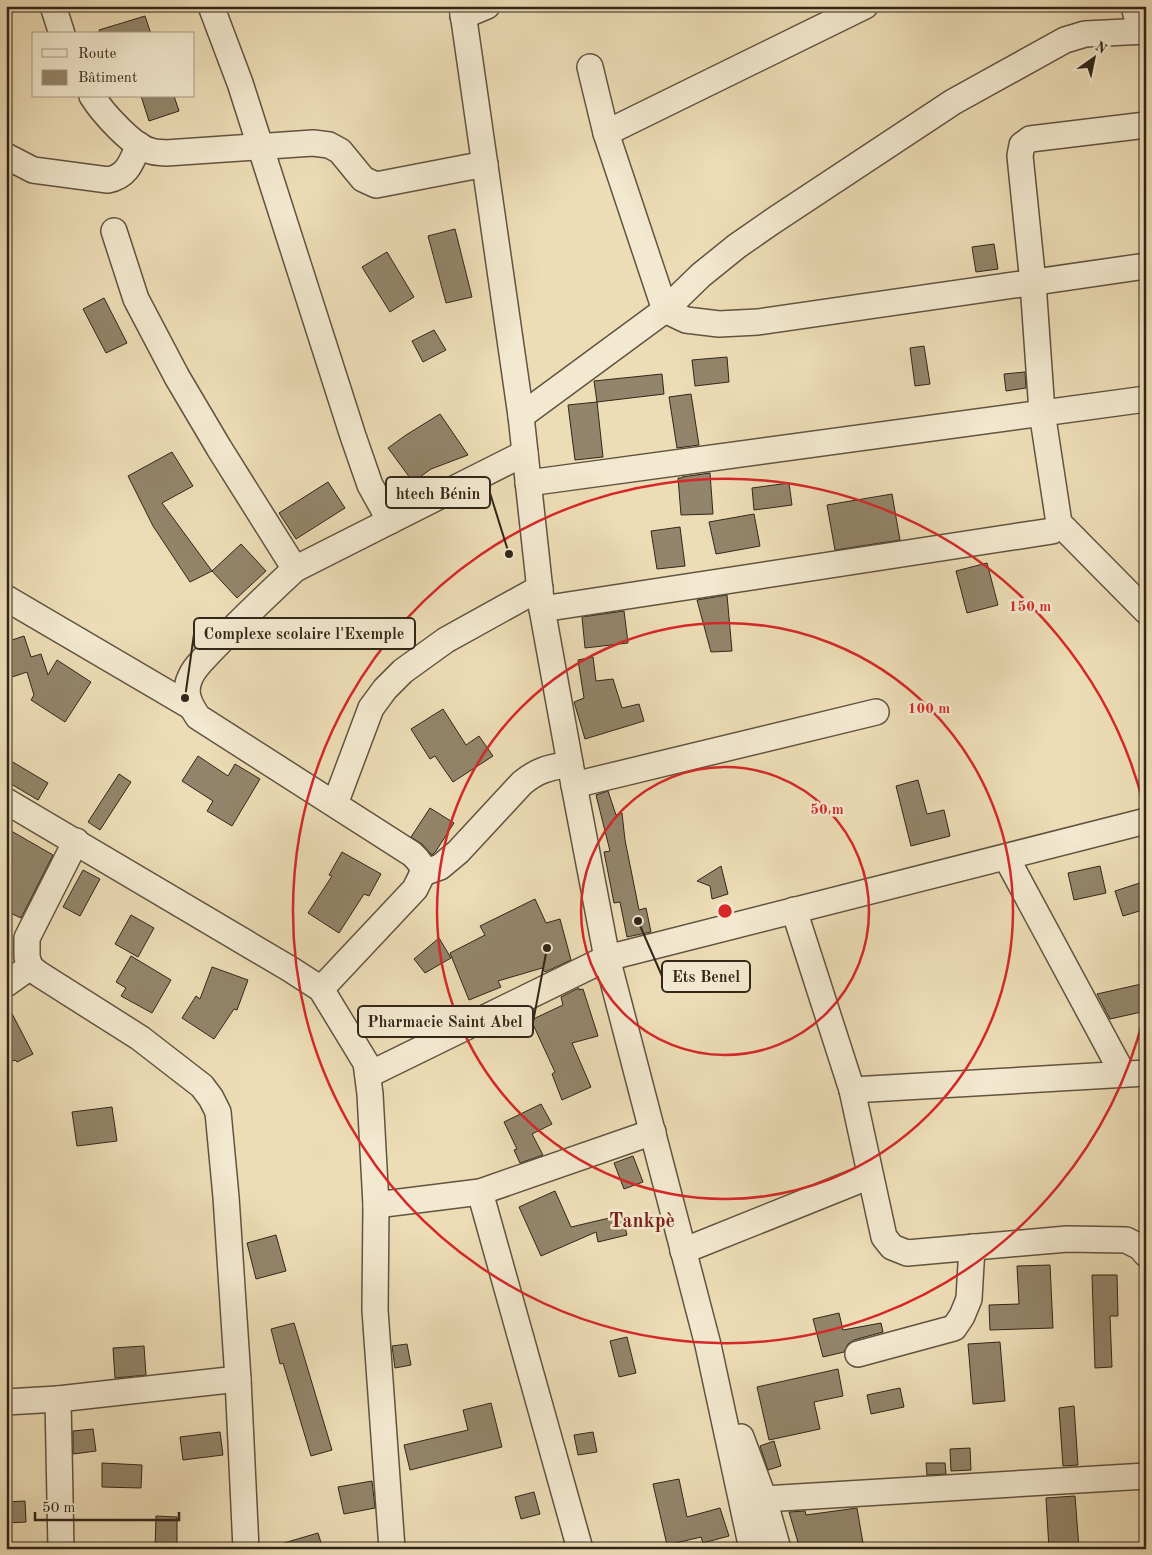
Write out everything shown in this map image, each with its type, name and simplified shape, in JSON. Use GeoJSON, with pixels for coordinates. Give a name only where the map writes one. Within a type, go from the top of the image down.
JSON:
{"type":"FeatureCollection","features":[{"type":"Feature","properties":{"kind":"street"},"geometry":{"type":"LineString","coordinates":[[54,6],[61,32]]}},
{"type":"Feature","properties":{"kind":"street"},"geometry":{"type":"LineString","coordinates":[[212,6],[240,83],[352,436],[370,485],[390,521]]}},
{"type":"Feature","properties":{"kind":"street"},"geometry":{"type":"LineString","coordinates":[[487,6],[462,11],[521,416],[541,599],[607,958],[708,1345],[752,1549]]}},
{"type":"Feature","properties":{"kind":"street"},"geometry":{"type":"LineString","coordinates":[[606,134],[865,6]]}},
{"type":"Feature","properties":{"kind":"street"},"geometry":{"type":"LineString","coordinates":[[521,416],[665,310],[701,275],[737,246],[952,102],[1065,40],[1085,34],[1143,31],[1134,6]]}},
{"type":"Feature","properties":{"kind":"street"},"geometry":{"type":"LineString","coordinates":[[590,68],[606,134],[665,310],[686,320],[719,324],[758,322],[1146,266]]}},
{"type":"Feature","properties":{"kind":"street"},"geometry":{"type":"LineString","coordinates":[[94,98],[121,131],[150,151],[166,153],[259,146],[329,144],[340,151],[363,179],[376,185],[485,164]]}},
{"type":"Feature","properties":{"kind":"street"},"geometry":{"type":"LineString","coordinates":[[335,804],[371,708],[402,671],[446,640],[541,599],[1052,530],[1057,527],[1059,522],[1042,412],[1033,283],[1020,156],[1022,145],[1030,139],[1146,125]]}},
{"type":"Feature","properties":{"kind":"street"},"geometry":{"type":"LineString","coordinates":[[6,156],[33,170],[108,180],[121,176],[139,145]]}},
{"type":"Feature","properties":{"kind":"street"},"geometry":{"type":"LineString","coordinates":[[114,231],[136,300],[177,377],[295,569]]}},
{"type":"Feature","properties":{"kind":"street"},"geometry":{"type":"LineString","coordinates":[[528,483],[1146,399]]}},
{"type":"Feature","properties":{"kind":"street"},"geometry":{"type":"LineString","coordinates":[[321,989],[415,889],[423,873],[422,863],[412,854],[198,717],[190,706],[186,692],[190,677],[239,623],[295,569],[525,453]]}},
{"type":"Feature","properties":{"kind":"street"},"geometry":{"type":"LineString","coordinates":[[1059,522],[1146,611]]}},
{"type":"Feature","properties":{"kind":"street"},"geometry":{"type":"LineString","coordinates":[[6,598],[190,706]]}},
{"type":"Feature","properties":{"kind":"street"},"geometry":{"type":"LineString","coordinates":[[423,873],[440,867],[458,852],[522,783],[542,770],[572,774],[876,712]]}},
{"type":"Feature","properties":{"kind":"street"},"geometry":{"type":"LineString","coordinates":[[6,801],[76,841],[321,989],[366,1063],[370,1094],[376,1205],[375,1310],[392,1549]]}},
{"type":"Feature","properties":{"kind":"street"},"geometry":{"type":"LineString","coordinates":[[368,1075],[607,958],[1146,821]]}},
{"type":"Feature","properties":{"kind":"street"},"geometry":{"type":"LineString","coordinates":[[76,841],[27,938],[27,957],[30,967],[140,1038],[202,1086],[218,1112],[226,1198],[238,1379],[246,1549]]}},
{"type":"Feature","properties":{"kind":"street"},"geometry":{"type":"LineString","coordinates":[[852,1090],[1134,1074],[1006,857]]}},
{"type":"Feature","properties":{"kind":"street"},"geometry":{"type":"LineString","coordinates":[[794,910],[852,1090],[884,1237],[892,1247],[907,1253],[1067,1239],[1126,1240],[1140,1246],[1146,1254]]}},
{"type":"Feature","properties":{"kind":"street"},"geometry":{"type":"LineString","coordinates":[[6,984],[30,967]]}},
{"type":"Feature","properties":{"kind":"street"},"geometry":{"type":"LineString","coordinates":[[376,1205],[480,1192],[652,1132]]}},
{"type":"Feature","properties":{"kind":"street"},"geometry":{"type":"LineString","coordinates":[[683,1250],[870,1176]]}},
{"type":"Feature","properties":{"kind":"street"},"geometry":{"type":"LineString","coordinates":[[480,1192],[580,1549]]}},
{"type":"Feature","properties":{"kind":"street"},"geometry":{"type":"LineString","coordinates":[[858,1354],[954,1328],[962,1316],[969,1299],[972,1247]]}},
{"type":"Feature","properties":{"kind":"street"},"geometry":{"type":"LineString","coordinates":[[708,1345],[764,1498],[778,1549]]}},
{"type":"Feature","properties":{"kind":"street"},"geometry":{"type":"LineString","coordinates":[[6,1402],[58,1399],[238,1379]]}},
{"type":"Feature","properties":{"kind":"street"},"geometry":{"type":"LineString","coordinates":[[58,1399],[61,1549]]}},
{"type":"Feature","properties":{"kind":"street"},"geometry":{"type":"LineString","coordinates":[[764,1498],[1146,1476]]}},
{"type":"Feature","properties":{"kind":"building"},"geometry":{"type":"Polygon","coordinates":[[[145,16],[150,32],[100,32],[99,30],[145,16]]]}},
{"type":"Feature","properties":{"kind":"building"},"geometry":{"type":"Polygon","coordinates":[[[142,98],[175,98],[179,111],[149,121],[142,98]]]}},
{"type":"Feature","properties":{"kind":"building"},"geometry":{"type":"Polygon","coordinates":[[[455,229],[472,297],[446,303],[428,236],[455,229]]]}},
{"type":"Feature","properties":{"kind":"building"},"geometry":{"type":"Polygon","coordinates":[[[994,244],[998,269],[976,272],[972,247],[994,244]]]}},
{"type":"Feature","properties":{"kind":"building"},"geometry":{"type":"Polygon","coordinates":[[[387,252],[414,297],[390,312],[362,267],[387,252]]]}},
{"type":"Feature","properties":{"kind":"building"},"geometry":{"type":"Polygon","coordinates":[[[104,298],[127,343],[106,353],[83,309],[104,298]]]}},
{"type":"Feature","properties":{"kind":"building"},"geometry":{"type":"Polygon","coordinates":[[[434,330],[446,350],[423,362],[412,341],[434,330]]]}},
{"type":"Feature","properties":{"kind":"building"},"geometry":{"type":"Polygon","coordinates":[[[924,346],[930,384],[915,386],[910,348],[924,346]]]}},
{"type":"Feature","properties":{"kind":"building"},"geometry":{"type":"Polygon","coordinates":[[[727,357],[729,382],[695,386],[692,360],[727,357]]]}},
{"type":"Feature","properties":{"kind":"building"},"geometry":{"type":"Polygon","coordinates":[[[1025,372],[1026,388],[1006,391],[1004,374],[1025,372]]]}},
{"type":"Feature","properties":{"kind":"building"},"geometry":{"type":"Polygon","coordinates":[[[662,374],[664,394],[597,402],[594,381],[662,374]]]}},
{"type":"Feature","properties":{"kind":"building"},"geometry":{"type":"Polygon","coordinates":[[[691,394],[699,445],[677,448],[669,397],[691,394]]]}},
{"type":"Feature","properties":{"kind":"building"},"geometry":{"type":"Polygon","coordinates":[[[597,402],[603,457],[575,460],[568,405],[597,402]]]}},
{"type":"Feature","properties":{"kind":"building"},"geometry":{"type":"Polygon","coordinates":[[[440,414],[468,455],[431,469],[413,482],[388,448],[440,414]]]}},
{"type":"Feature","properties":{"kind":"building"},"geometry":{"type":"Polygon","coordinates":[[[172,452],[193,486],[162,503],[212,571],[190,582],[153,526],[128,476],[172,452]]]}},
{"type":"Feature","properties":{"kind":"building"},"geometry":{"type":"Polygon","coordinates":[[[710,473],[713,514],[681,515],[678,478],[710,473]]]}},
{"type":"Feature","properties":{"kind":"building"},"geometry":{"type":"Polygon","coordinates":[[[328,482],[345,508],[296,539],[279,513],[328,482]]]}},
{"type":"Feature","properties":{"kind":"building"},"geometry":{"type":"Polygon","coordinates":[[[789,483],[792,505],[754,510],[752,488],[789,483]]]}},
{"type":"Feature","properties":{"kind":"building"},"geometry":{"type":"Polygon","coordinates":[[[892,494],[900,540],[835,550],[827,505],[892,494]]]}},
{"type":"Feature","properties":{"kind":"building"},"geometry":{"type":"Polygon","coordinates":[[[754,514],[760,546],[716,554],[709,522],[754,514]]]}},
{"type":"Feature","properties":{"kind":"building"},"geometry":{"type":"Polygon","coordinates":[[[680,527],[685,566],[657,569],[651,531],[680,527]]]}},
{"type":"Feature","properties":{"kind":"building"},"geometry":{"type":"Polygon","coordinates":[[[241,544],[266,571],[237,598],[212,571],[241,544]]]}},
{"type":"Feature","properties":{"kind":"building"},"geometry":{"type":"Polygon","coordinates":[[[987,563],[998,605],[967,613],[956,571],[987,563]]]}},
{"type":"Feature","properties":{"kind":"building"},"geometry":{"type":"Polygon","coordinates":[[[727,595],[732,651],[711,652],[697,600],[727,595]]]}},
{"type":"Feature","properties":{"kind":"building"},"geometry":{"type":"Polygon","coordinates":[[[624,611],[628,643],[585,648],[582,617],[624,611]]]}},
{"type":"Feature","properties":{"kind":"building"},"geometry":{"type":"Polygon","coordinates":[[[24,636],[31,657],[41,654],[48,675],[57,660],[91,682],[65,722],[31,700],[34,695],[27,672],[6,679],[6,642],[24,636]]]}},
{"type":"Feature","properties":{"kind":"building"},"geometry":{"type":"Polygon","coordinates":[[[593,657],[596,681],[613,679],[622,708],[639,704],[644,721],[585,739],[574,702],[584,698],[578,660],[593,657]]]}},
{"type":"Feature","properties":{"kind":"building"},"geometry":{"type":"Polygon","coordinates":[[[443,709],[466,745],[479,736],[493,756],[453,782],[435,756],[430,759],[411,729],[443,709]]]}},
{"type":"Feature","properties":{"kind":"building"},"geometry":{"type":"Polygon","coordinates":[[[198,756],[228,776],[235,764],[260,779],[232,826],[207,811],[213,801],[182,781],[198,756]]]}},
{"type":"Feature","properties":{"kind":"building"},"geometry":{"type":"Polygon","coordinates":[[[6,758],[48,783],[38,800],[6,781],[6,758]]]}},
{"type":"Feature","properties":{"kind":"building"},"geometry":{"type":"Polygon","coordinates":[[[119,774],[131,782],[100,830],[88,822],[119,774]]]}},
{"type":"Feature","properties":{"kind":"building"},"geometry":{"type":"Polygon","coordinates":[[[918,780],[927,814],[944,810],[950,836],[911,846],[896,786],[918,780]]]}},
{"type":"Feature","properties":{"kind":"building"},"geometry":{"type":"Polygon","coordinates":[[[608,791],[616,815],[622,813],[625,840],[639,910],[646,908],[651,932],[627,937],[620,902],[614,903],[604,852],[610,851],[596,795],[608,791]]]}},
{"type":"Feature","properties":{"kind":"building"},"geometry":{"type":"Polygon","coordinates":[[[430,808],[454,823],[432,855],[422,844],[411,837],[430,808]]]}},
{"type":"Feature","properties":{"kind":"building"},"geometry":{"type":"Polygon","coordinates":[[[6,828],[53,855],[21,918],[6,911],[6,828]]]}},
{"type":"Feature","properties":{"kind":"building"},"geometry":{"type":"Polygon","coordinates":[[[342,852],[381,874],[369,896],[364,894],[339,933],[308,913],[332,876],[329,875],[342,852]]]}},
{"type":"Feature","properties":{"kind":"building"},"geometry":{"type":"Polygon","coordinates":[[[721,866],[728,894],[712,899],[710,886],[697,881],[721,866]]]}},
{"type":"Feature","properties":{"kind":"building"},"geometry":{"type":"Polygon","coordinates":[[[1100,866],[1106,893],[1074,900],[1068,873],[1100,866]]]}},
{"type":"Feature","properties":{"kind":"building"},"geometry":{"type":"Polygon","coordinates":[[[83,870],[100,879],[80,916],[63,907],[83,870]]]}},
{"type":"Feature","properties":{"kind":"building"},"geometry":{"type":"Polygon","coordinates":[[[1146,881],[1146,909],[1123,916],[1115,891],[1146,881]]]}},
{"type":"Feature","properties":{"kind":"building"},"geometry":{"type":"Polygon","coordinates":[[[535,899],[546,923],[560,919],[571,960],[545,972],[542,968],[498,981],[501,987],[469,1000],[450,953],[485,935],[480,926],[535,899]]]}},
{"type":"Feature","properties":{"kind":"building"},"geometry":{"type":"Polygon","coordinates":[[[131,915],[154,928],[138,957],[115,944],[131,915]]]}},
{"type":"Feature","properties":{"kind":"building"},"geometry":{"type":"Polygon","coordinates":[[[439,938],[451,958],[425,973],[414,959],[439,938]]]}},
{"type":"Feature","properties":{"kind":"building"},"geometry":{"type":"Polygon","coordinates":[[[131,956],[171,980],[152,1013],[121,996],[126,988],[116,982],[131,956]]]}},
{"type":"Feature","properties":{"kind":"building"},"geometry":{"type":"Polygon","coordinates":[[[212,967],[248,980],[237,1010],[234,1009],[214,1039],[182,1018],[196,996],[200,999],[212,967]]]}},
{"type":"Feature","properties":{"kind":"building"},"geometry":{"type":"Polygon","coordinates":[[[1146,983],[1146,1011],[1110,1019],[1097,994],[1146,983]]]}},
{"type":"Feature","properties":{"kind":"building"},"geometry":{"type":"Polygon","coordinates":[[[579,988],[579,990],[583,989],[598,1036],[572,1043],[591,1087],[562,1100],[552,1074],[555,1072],[531,1020],[563,1005],[561,997],[579,988]]]}},
{"type":"Feature","properties":{"kind":"building"},"geometry":{"type":"Polygon","coordinates":[[[6,1002],[33,1054],[17,1062],[15,1060],[6,1064],[6,1002]]]}},
{"type":"Feature","properties":{"kind":"building"},"geometry":{"type":"Polygon","coordinates":[[[541,1104],[552,1124],[532,1134],[543,1155],[520,1163],[514,1150],[517,1149],[504,1122],[541,1104]]]}},
{"type":"Feature","properties":{"kind":"building"},"geometry":{"type":"Polygon","coordinates":[[[112,1107],[117,1141],[77,1146],[72,1112],[112,1107]]]}},
{"type":"Feature","properties":{"kind":"building"},"geometry":{"type":"Polygon","coordinates":[[[633,1156],[643,1182],[624,1189],[614,1163],[633,1156]]]}},
{"type":"Feature","properties":{"kind":"building"},"geometry":{"type":"Polygon","coordinates":[[[555,1191],[571,1227],[622,1215],[627,1235],[598,1242],[596,1232],[541,1256],[519,1207],[555,1191]]]}},
{"type":"Feature","properties":{"kind":"building"},"geometry":{"type":"Polygon","coordinates":[[[276,1235],[286,1271],[256,1279],[247,1243],[276,1235]]]}},
{"type":"Feature","properties":{"kind":"building"},"geometry":{"type":"Polygon","coordinates":[[[1050,1265],[1053,1328],[990,1330],[989,1305],[1019,1304],[1017,1266],[1050,1265]]]}},
{"type":"Feature","properties":{"kind":"building"},"geometry":{"type":"Polygon","coordinates":[[[1092,1275],[1117,1275],[1118,1316],[1110,1316],[1112,1367],[1095,1368],[1092,1275]]]}},
{"type":"Feature","properties":{"kind":"building"},"geometry":{"type":"Polygon","coordinates":[[[839,1313],[843,1330],[881,1323],[883,1332],[854,1340],[848,1344],[844,1352],[823,1357],[813,1319],[839,1313]]]}},
{"type":"Feature","properties":{"kind":"building"},"geometry":{"type":"Polygon","coordinates":[[[294,1323],[332,1450],[311,1456],[283,1363],[280,1364],[271,1329],[294,1323]]]}},
{"type":"Feature","properties":{"kind":"building"},"geometry":{"type":"Polygon","coordinates":[[[627,1337],[636,1373],[619,1377],[610,1341],[627,1337]]]}},
{"type":"Feature","properties":{"kind":"building"},"geometry":{"type":"Polygon","coordinates":[[[1000,1342],[1005,1401],[973,1404],[968,1344],[1000,1342]]]}},
{"type":"Feature","properties":{"kind":"building"},"geometry":{"type":"Polygon","coordinates":[[[407,1344],[411,1365],[395,1368],[392,1346],[407,1344]]]}},
{"type":"Feature","properties":{"kind":"building"},"geometry":{"type":"Polygon","coordinates":[[[144,1346],[146,1375],[115,1378],[113,1348],[144,1346]]]}},
{"type":"Feature","properties":{"kind":"building"},"geometry":{"type":"Polygon","coordinates":[[[838,1369],[843,1396],[814,1402],[820,1429],[769,1440],[757,1387],[838,1369]]]}},
{"type":"Feature","properties":{"kind":"building"},"geometry":{"type":"Polygon","coordinates":[[[900,1388],[904,1407],[871,1414],[867,1395],[900,1388]]]}},
{"type":"Feature","properties":{"kind":"building"},"geometry":{"type":"Polygon","coordinates":[[[491,1403],[502,1447],[410,1470],[404,1445],[468,1430],[463,1410],[491,1403]]]}},
{"type":"Feature","properties":{"kind":"building"},"geometry":{"type":"Polygon","coordinates":[[[1074,1406],[1078,1465],[1063,1466],[1059,1408],[1074,1406]]]}},
{"type":"Feature","properties":{"kind":"building"},"geometry":{"type":"Polygon","coordinates":[[[93,1429],[96,1451],[73,1454],[73,1431],[93,1429]]]}},
{"type":"Feature","properties":{"kind":"building"},"geometry":{"type":"Polygon","coordinates":[[[220,1432],[223,1455],[183,1460],[180,1437],[220,1432]]]}},
{"type":"Feature","properties":{"kind":"building"},"geometry":{"type":"Polygon","coordinates":[[[593,1432],[597,1452],[578,1455],[574,1435],[593,1432]]]}},
{"type":"Feature","properties":{"kind":"building"},"geometry":{"type":"Polygon","coordinates":[[[774,1441],[781,1466],[768,1470],[760,1446],[774,1441]]]}},
{"type":"Feature","properties":{"kind":"building"},"geometry":{"type":"Polygon","coordinates":[[[970,1448],[971,1470],[951,1471],[950,1449],[970,1448]]]}},
{"type":"Feature","properties":{"kind":"building"},"geometry":{"type":"Polygon","coordinates":[[[102,1463],[142,1465],[141,1488],[102,1487],[102,1463]]]}},
{"type":"Feature","properties":{"kind":"building"},"geometry":{"type":"Polygon","coordinates":[[[926,1463],[945,1463],[946,1474],[927,1475],[926,1463]]]}},
{"type":"Feature","properties":{"kind":"building"},"geometry":{"type":"Polygon","coordinates":[[[679,1479],[687,1517],[720,1508],[729,1536],[703,1543],[701,1537],[667,1545],[653,1484],[679,1479]]]}},
{"type":"Feature","properties":{"kind":"building"},"geometry":{"type":"Polygon","coordinates":[[[372,1481],[375,1508],[344,1514],[338,1487],[372,1481]]]}},
{"type":"Feature","properties":{"kind":"building"},"geometry":{"type":"Polygon","coordinates":[[[534,1492],[540,1514],[521,1519],[515,1497],[534,1492]]]}},
{"type":"Feature","properties":{"kind":"building"},"geometry":{"type":"Polygon","coordinates":[[[1075,1496],[1079,1548],[1049,1549],[1046,1498],[1075,1496]]]}},
{"type":"Feature","properties":{"kind":"building"},"geometry":{"type":"Polygon","coordinates":[[[25,1501],[26,1522],[6,1523],[6,1502],[25,1501]]]}},
{"type":"Feature","properties":{"kind":"building"},"geometry":{"type":"Polygon","coordinates":[[[857,1508],[864,1549],[800,1549],[789,1512],[805,1511],[806,1515],[857,1508]]]}},
{"type":"Feature","properties":{"kind":"building"},"geometry":{"type":"Polygon","coordinates":[[[156,1516],[177,1517],[177,1549],[155,1549],[156,1516]]]}},
{"type":"Feature","properties":{"kind":"building"},"geometry":{"type":"Polygon","coordinates":[[[318,1533],[323,1549],[277,1549],[277,1545],[318,1533]]]}},
{"type":"Feature","properties":{"kind":"place","name":"htech Bénin"},"geometry":{"type":"Point","coordinates":[509,554]}},
{"type":"Feature","properties":{"kind":"place","name":"Complexe scolaire l'Exemple"},"geometry":{"type":"Point","coordinates":[185,698]}},
{"type":"Feature","properties":{"kind":"place","name":"Ets Benel"},"geometry":{"type":"Point","coordinates":[638,921]}},
{"type":"Feature","properties":{"kind":"place","name":"Pharmacie Saint Abel"},"geometry":{"type":"Point","coordinates":[547,948]}},
{"type":"Feature","properties":{"kind":"district","name":"Tankpè"},"geometry":{"type":"Point","coordinates":[642,1222]}}]}
